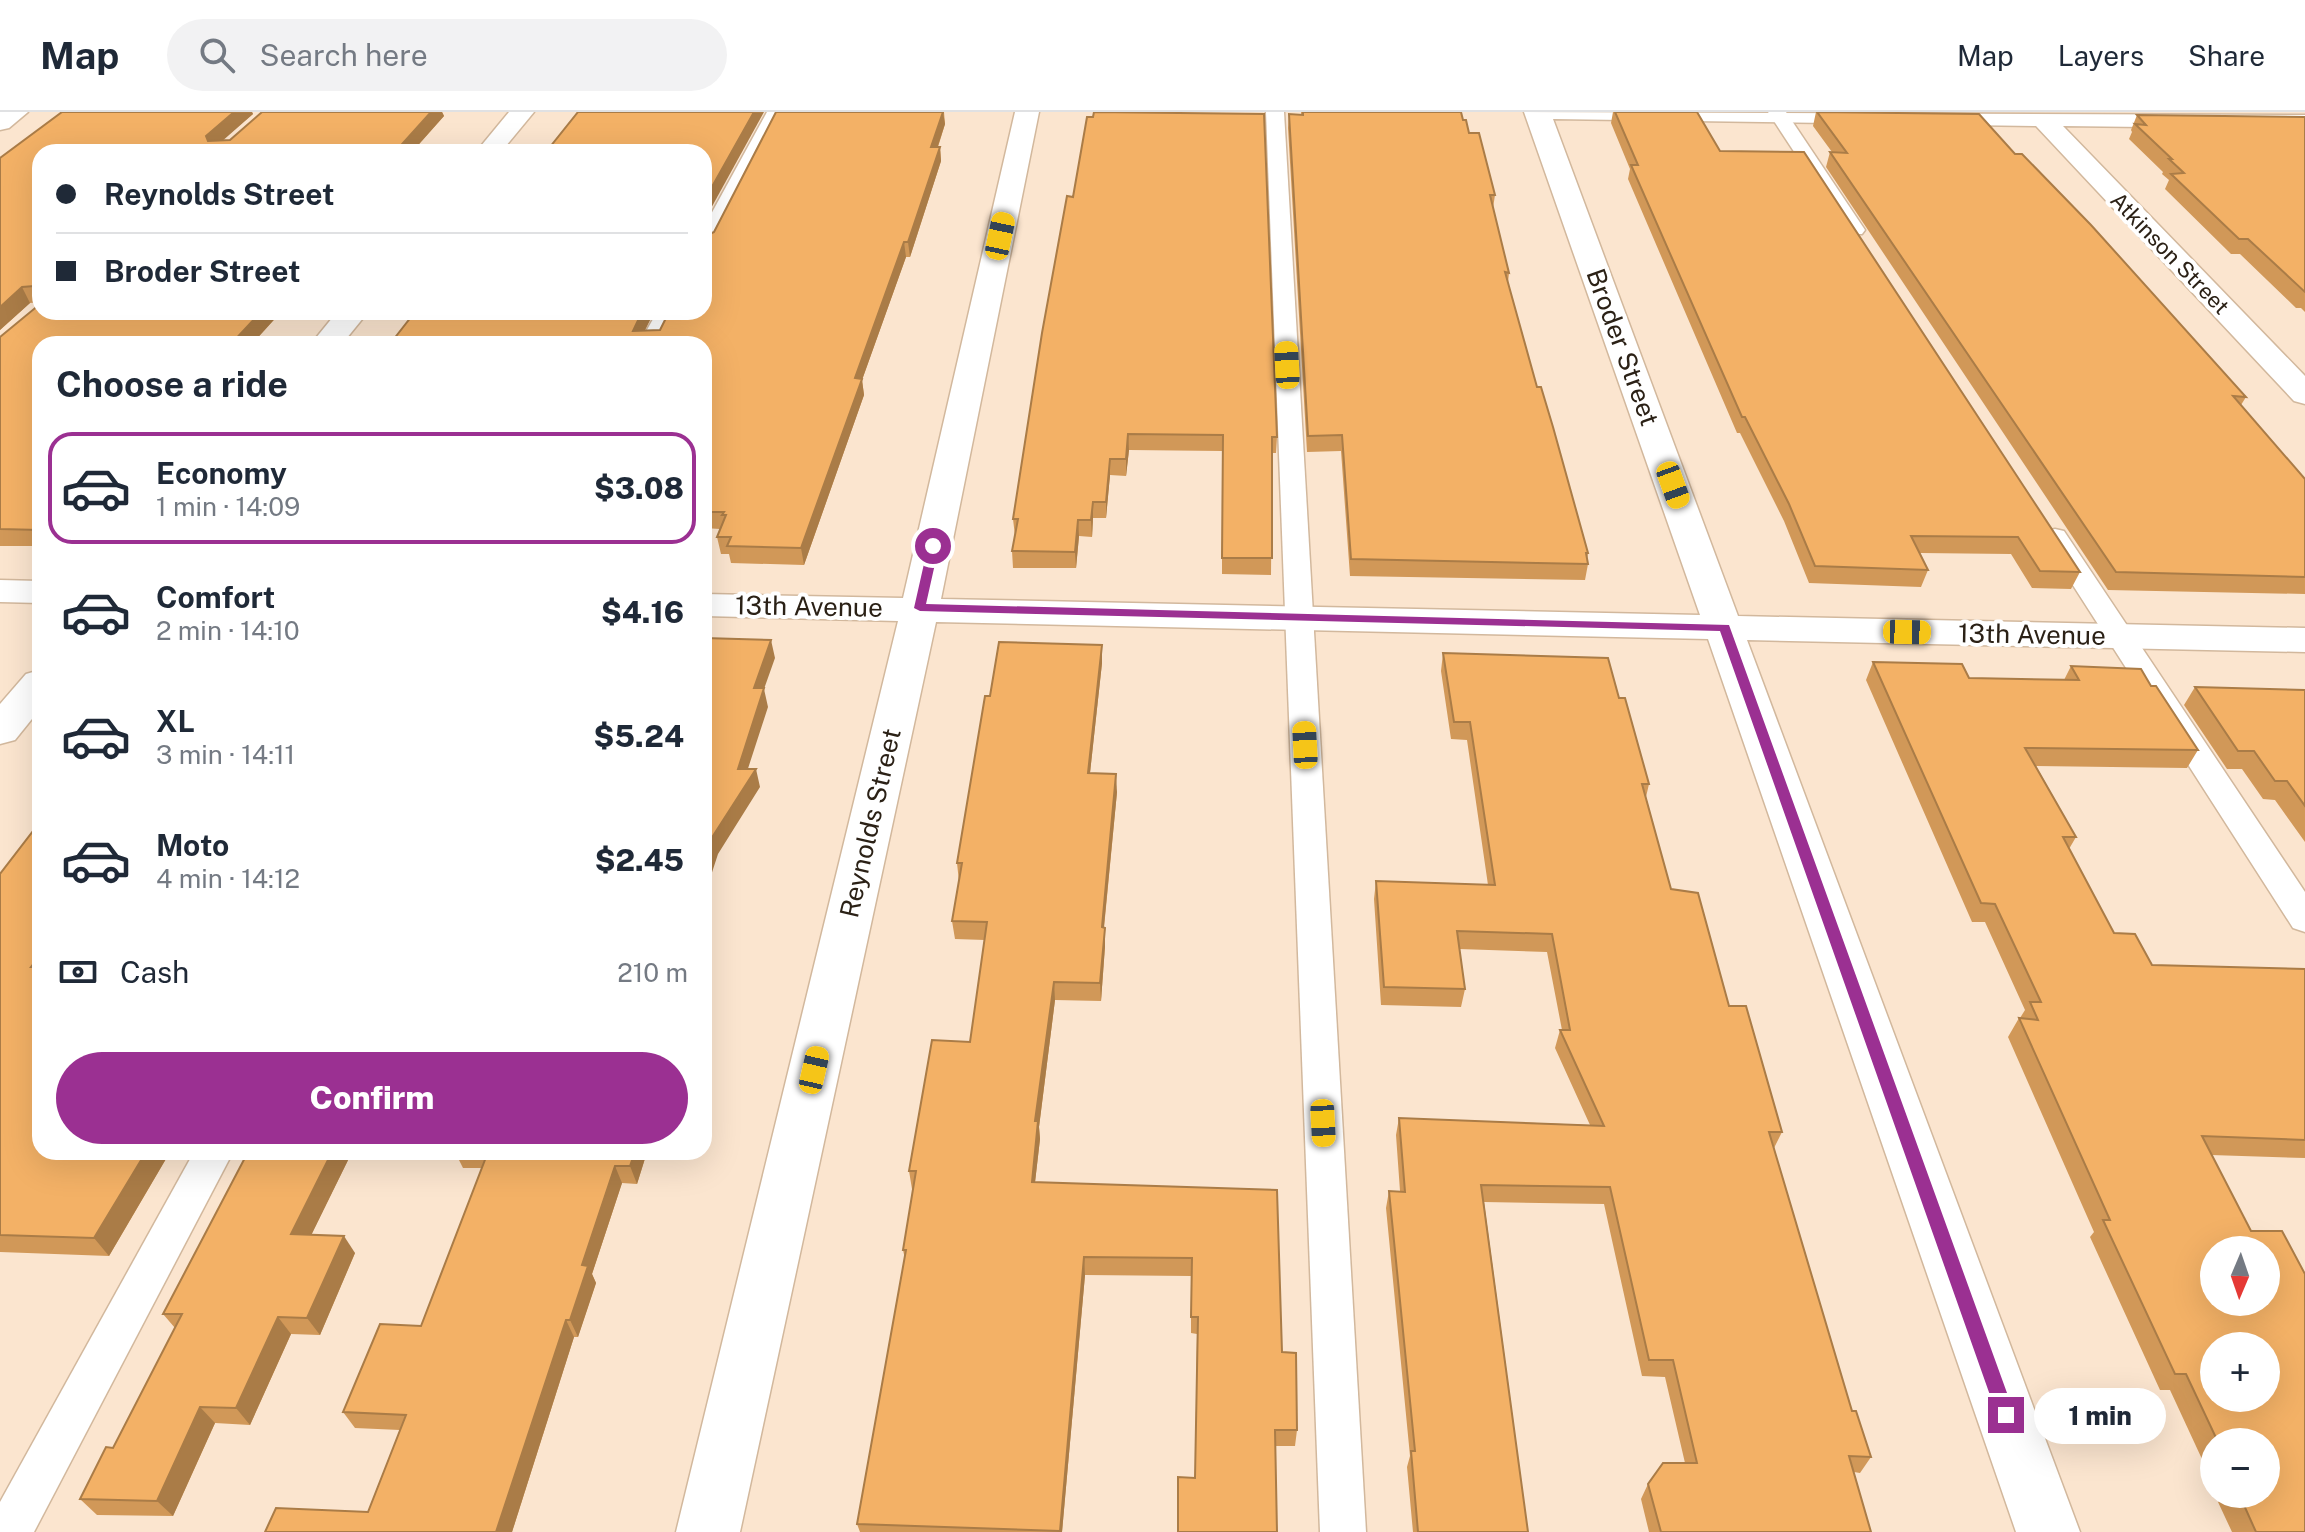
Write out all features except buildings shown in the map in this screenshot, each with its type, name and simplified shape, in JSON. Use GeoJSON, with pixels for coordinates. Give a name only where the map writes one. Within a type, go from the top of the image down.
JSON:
{"type":"FeatureCollection","features":[{"type":"Feature","properties":{"kind":"street"},"geometry":{"type":"LineString","coordinates":[[0,123],[16,112]]}},
{"type":"Feature","properties":{"kind":"street"},"geometry":{"type":"LineString","coordinates":[[495,144],[522,112]]}},
{"type":"Feature","properties":{"kind":"street","name":"Reynolds Street"},"geometry":{"type":"LineString","coordinates":[[708,1532],[920,608],[1027,112]]}},
{"type":"Feature","properties":{"kind":"street"},"geometry":{"type":"LineString","coordinates":[[1537,112],[2039,115],[2302,125]]}},
{"type":"Feature","properties":{"kind":"street","name":"Broder Street"},"geometry":{"type":"LineString","coordinates":[[1537,112],[2048,1532]]}},
{"type":"Feature","properties":{"kind":"street","name":"Atkinson Street"},"geometry":{"type":"LineString","coordinates":[[2039,115],[2305,394]]}},
{"type":"Feature","properties":{"kind":"street"},"geometry":{"type":"LineString","coordinates":[[333,336],[346,320]]}},
{"type":"Feature","properties":{"kind":"street"},"geometry":{"type":"LineString","coordinates":[[0,591],[32,592]]}},
{"type":"Feature","properties":{"kind":"street","name":"13th Avenue"},"geometry":{"type":"LineString","coordinates":[[712,605],[2305,640]]}},
{"type":"Feature","properties":{"kind":"street"},"geometry":{"type":"LineString","coordinates":[[0,730],[32,692]]}},
{"type":"Feature","properties":{"kind":"lane"},"geometry":{"type":"LineString","coordinates":[[712,230],[776,112]]}},
{"type":"Feature","properties":{"kind":"lane"},"geometry":{"type":"LineString","coordinates":[[1275,112],[1343,1532]]}},
{"type":"Feature","properties":{"kind":"lane"},"geometry":{"type":"LineString","coordinates":[[1778,114],[1867,249]]}},
{"type":"Feature","properties":{"kind":"lane"},"geometry":{"type":"LineString","coordinates":[[2042,516],[2305,919]]}},
{"type":"Feature","properties":{"kind":"lane"},"geometry":{"type":"LineString","coordinates":[[9,1532],[210,1160]]}},
{"type":"Feature","properties":{"kind":"route"},"geometry":{"type":"LineString","coordinates":[[933,546],[920,608],[1725,628],[2006,1415]]}}]}
